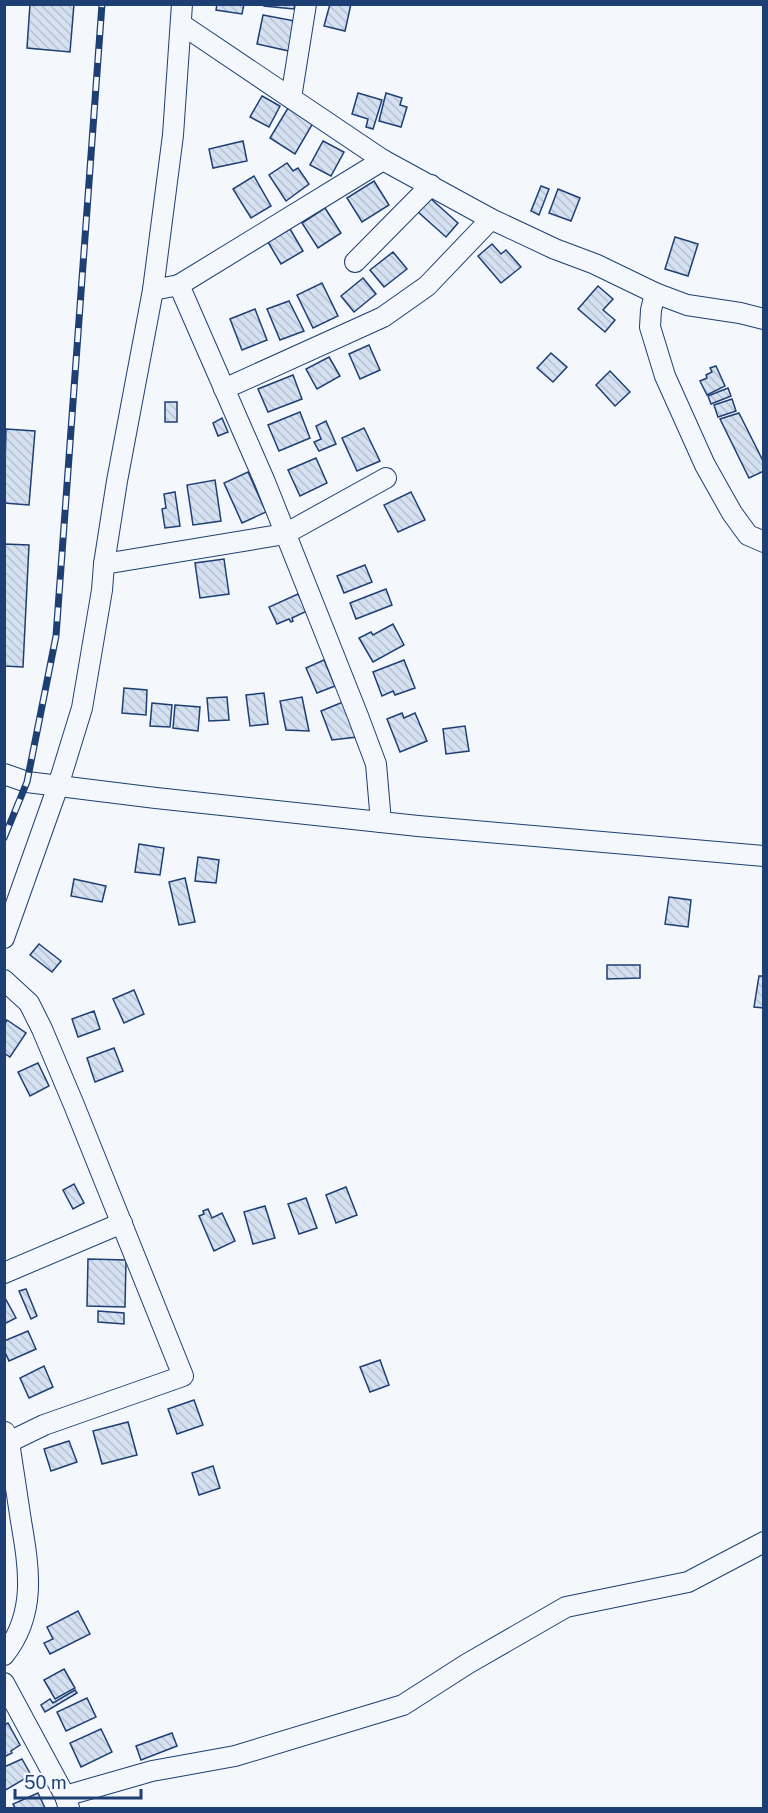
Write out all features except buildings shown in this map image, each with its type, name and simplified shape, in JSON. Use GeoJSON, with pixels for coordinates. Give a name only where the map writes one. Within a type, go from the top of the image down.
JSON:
{"type":"FeatureCollection","features":[{"type":"Feature","properties":{"kind":"street"},"geometry":{"type":"LineString","coordinates":[[4,938],[58,786],[82,708],[102,590],[104,564],[153,290],[173,135],[182,4]]}},
{"type":"Feature","properties":{"kind":"street"},"geometry":{"type":"LineString","coordinates":[[291,98],[306,4]]}},
{"type":"Feature","properties":{"kind":"street"},"geometry":{"type":"LineString","coordinates":[[181,24],[383,159],[491,219],[655,293],[687,305],[764,319]]}},
{"type":"Feature","properties":{"kind":"street"},"geometry":{"type":"LineString","coordinates":[[153,290],[179,285],[383,159]]}},
{"type":"Feature","properties":{"kind":"street"},"geometry":{"type":"LineString","coordinates":[[356,262],[431,185]]}},
{"type":"Feature","properties":{"kind":"street"},"geometry":{"type":"LineString","coordinates":[[224,389],[383,317],[427,286],[491,219]]}},
{"type":"Feature","properties":{"kind":"street"},"geometry":{"type":"LineString","coordinates":[[179,285],[265,482],[376,764],[381,822]]}},
{"type":"Feature","properties":{"kind":"street"},"geometry":{"type":"LineString","coordinates":[[655,293],[650,327],[665,376],[705,465],[732,513],[748,535],[764,542]]}},
{"type":"Feature","properties":{"kind":"street"},"geometry":{"type":"LineString","coordinates":[[104,564],[285,534],[386,478]]}},
{"type":"Feature","properties":{"kind":"street"},"geometry":{"type":"LineString","coordinates":[[4,774],[27,782],[58,786],[381,822],[764,856]]}},
{"type":"Feature","properties":{"kind":"street"},"geometry":{"type":"LineString","coordinates":[[4,980],[29,1003],[42,1029],[183,1376],[7,1436],[29,1571],[28,1598],[21,1626],[4,1655]]}},
{"type":"Feature","properties":{"kind":"street"},"geometry":{"type":"LineString","coordinates":[[4,1273],[122,1223]]}},
{"type":"Feature","properties":{"kind":"street"},"geometry":{"type":"LineString","coordinates":[[4,1683],[67,1802],[152,1771],[235,1756],[403,1706],[467,1664],[566,1607],[688,1582],[764,1542]]}},
{"type":"Feature","properties":{"kind":"railway"},"geometry":{"type":"LineString","coordinates":[[4,838],[27,782],[56,636],[102,4]]}}]}
